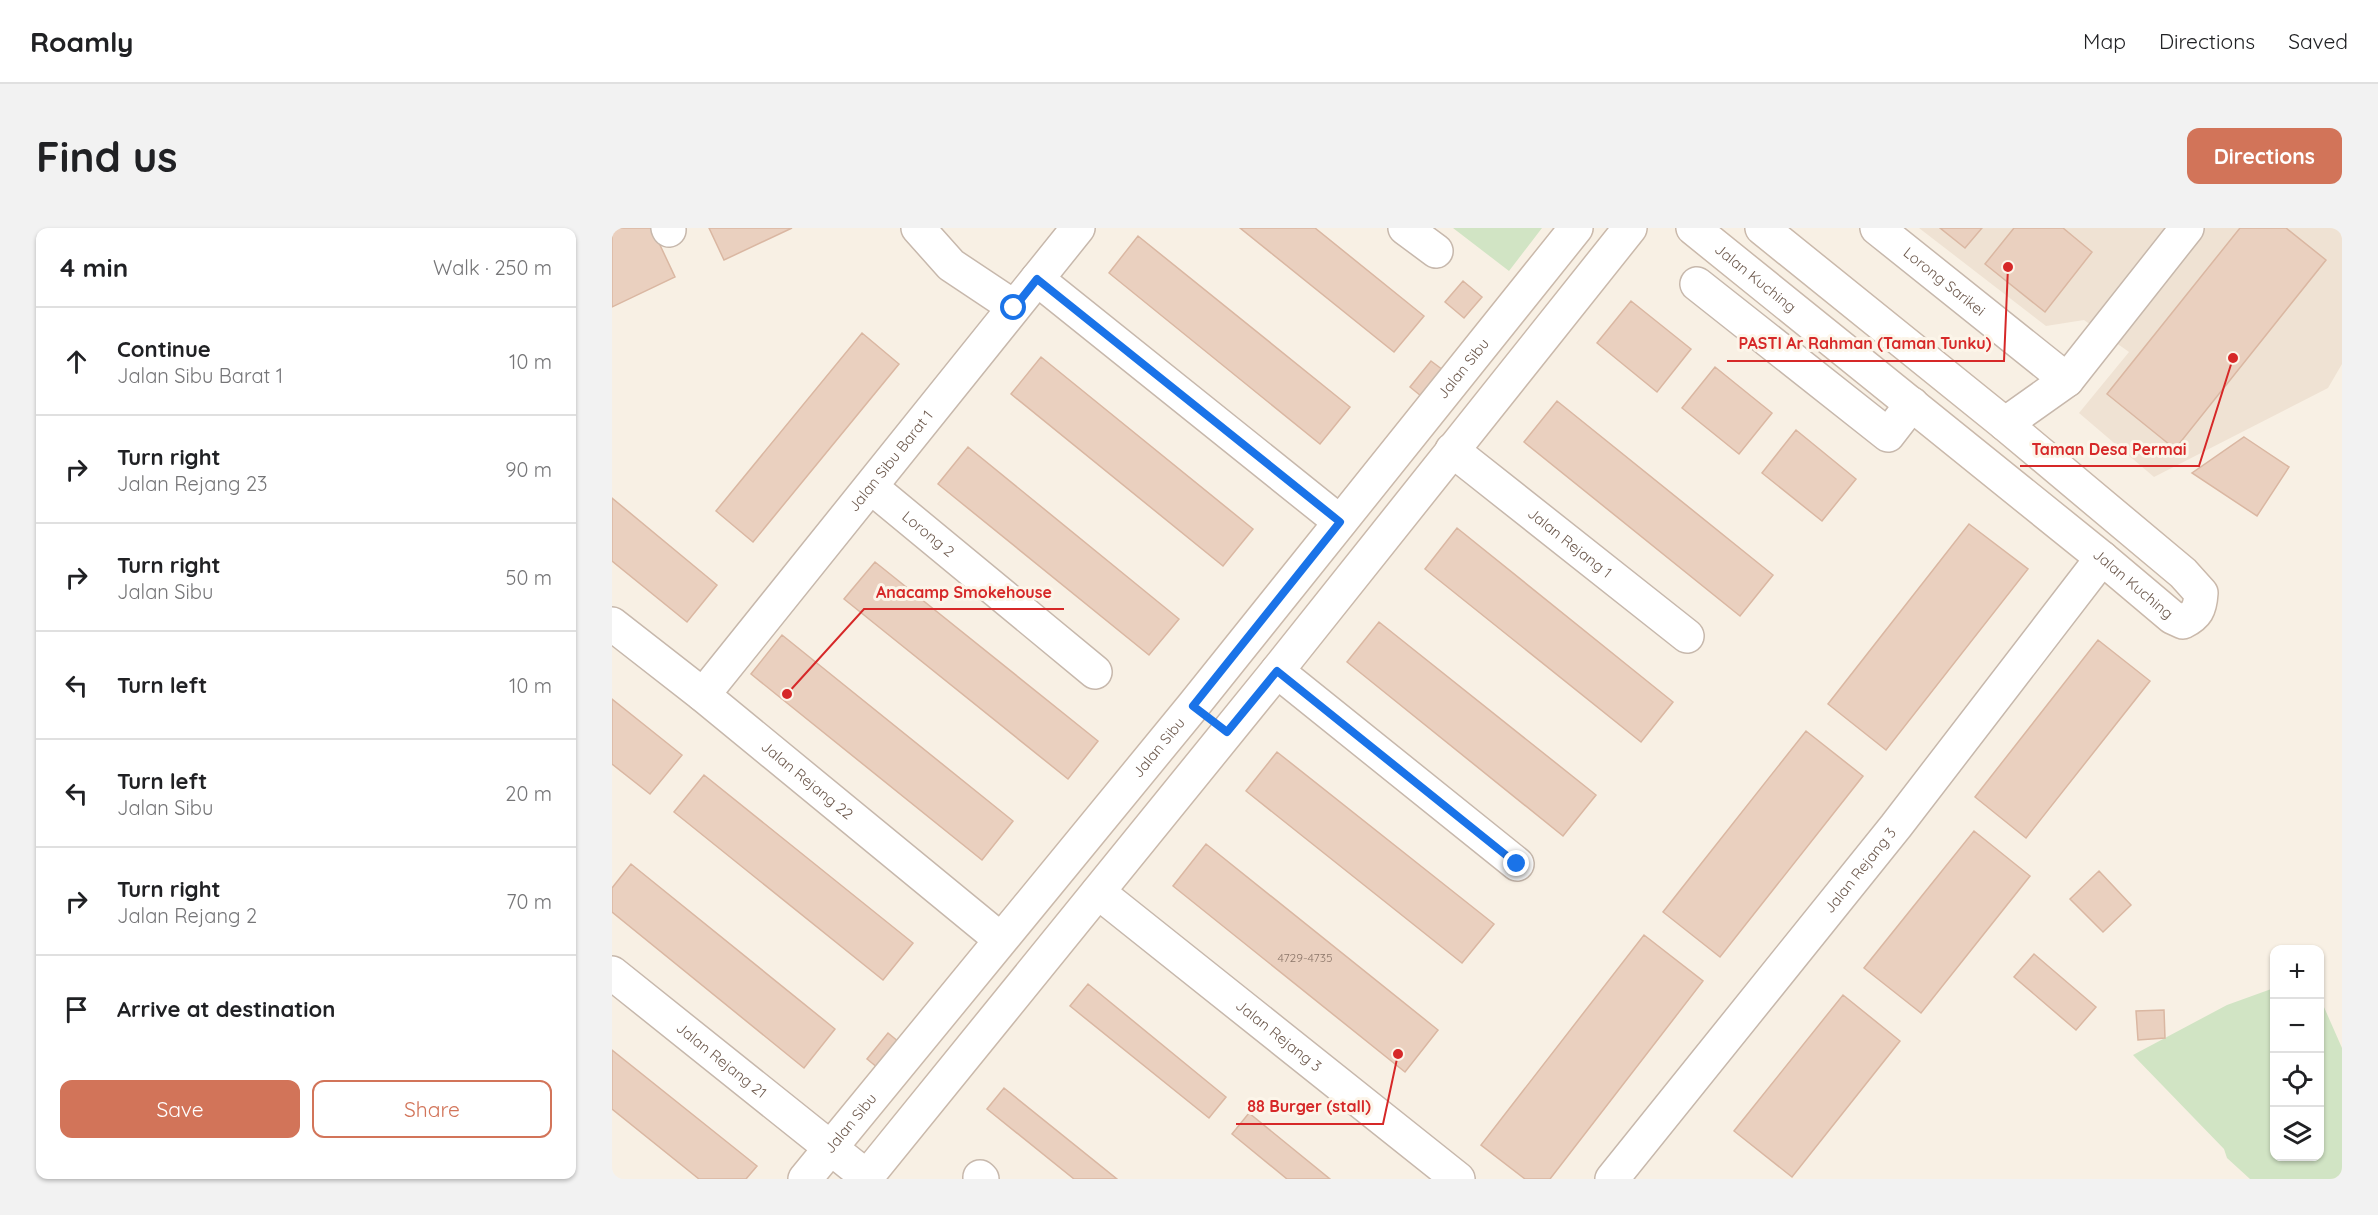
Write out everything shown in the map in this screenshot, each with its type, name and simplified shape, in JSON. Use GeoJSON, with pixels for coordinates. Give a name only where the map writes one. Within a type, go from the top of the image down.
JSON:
{"type":"FeatureCollection","features":[{"type":"Feature","properties":{"kind":"street"},"geometry":{"type":"LineString","coordinates":[[918,228],[951,265],[1014,308]]}},
{"type":"Feature","properties":{"kind":"street","name":"Jalan Sibu Barat 1"},"geometry":{"type":"LineString","coordinates":[[703,695],[1078,228]]}},
{"type":"Feature","properties":{"kind":"street"},"geometry":{"type":"LineString","coordinates":[[1405,228],[1436,251]]}},
{"type":"Feature","properties":{"kind":"street","name":"Jalan Sibu"},"geometry":{"type":"LineString","coordinates":[[805,1179],[1193,706],[1576,228]]}},
{"type":"Feature","properties":{"kind":"street"},"geometry":{"type":"LineString","coordinates":[[866,1178],[1277,671],[1630,228]]}},
{"type":"Feature","properties":{"kind":"street","name":"Jalan Kuching"},"geometry":{"type":"LineString","coordinates":[[1693,228],[2172,617],[2183,622],[2193,617],[2200,607],[2201,593],[2183,573],[2005,424],[1762,228]]}},
{"type":"Feature","properties":{"kind":"street","name":"Lorong Sarikei"},"geometry":{"type":"LineString","coordinates":[[1877,228],[2067,380]]}},
{"type":"Feature","properties":{"kind":"street"},"geometry":{"type":"LineString","coordinates":[[2005,424],[2067,380],[2187,228]]}},
{"type":"Feature","properties":{"kind":"street"},"geometry":{"type":"LineString","coordinates":[[1037,279],[1340,522]]}},
{"type":"Feature","properties":{"kind":"street"},"geometry":{"type":"LineString","coordinates":[[1697,284],[1887,435],[1912,404]]}},
{"type":"Feature","properties":{"kind":"street","name":"Jalan Rejang 1"},"geometry":{"type":"LineString","coordinates":[[1452,450],[1687,636]]}},
{"type":"Feature","properties":{"kind":"street","name":"Lorong 2"},"geometry":{"type":"LineString","coordinates":[[871,486],[1095,672]]}},
{"type":"Feature","properties":{"kind":"street","name":"Jalan Rejang 3"},"geometry":{"type":"LineString","coordinates":[[1612,1179],[1896,826],[2102,558]]}},
{"type":"Feature","properties":{"kind":"street","name":"Jalan Rejang 22"},"geometry":{"type":"LineString","coordinates":[[612,624],[703,695],[1000,939]]}},
{"type":"Feature","properties":{"kind":"street"},"geometry":{"type":"LineString","coordinates":[[1277,671],[1517,864]]}},
{"type":"Feature","properties":{"kind":"street"},"geometry":{"type":"LineString","coordinates":[[1193,706],[1227,732]]}},
{"type":"Feature","properties":{"kind":"street","name":"Jalan Rejang 3"},"geometry":{"type":"LineString","coordinates":[[1098,892],[1442,1174]]}},
{"type":"Feature","properties":{"kind":"street","name":"Jalan Rejang 21"},"geometry":{"type":"LineString","coordinates":[[612,973],[866,1178]]}},
{"type":"Feature","properties":{"kind":"shaded area"},"geometry":{"type":"Polygon","coordinates":[[[1919,228],[2342,228],[2342,364],[2328,388],[2154,477],[2079,413],[2129,352],[2084,320],[2046,326],[1919,228]]]}},
{"type":"Feature","properties":{"kind":"green space"},"geometry":{"type":"Polygon","coordinates":[[[1453,228],[1542,228],[1509,271],[1453,228]]]}},
{"type":"Feature","properties":{"kind":"green space"},"geometry":{"type":"Polygon","coordinates":[[[2270,989],[2270,1161],[2324,1161],[2324,1007],[2342,1048],[2342,1179],[2250,1179],[2227,1158],[2224,1149],[2133,1055],[2227,1005],[2270,989]]]}},
{"type":"Feature","properties":{"kind":"building"},"geometry":{"type":"Polygon","coordinates":[[[612,228],[652,228],[675,277],[612,307],[612,228]]]}},
{"type":"Feature","properties":{"kind":"building"},"geometry":{"type":"Polygon","coordinates":[[[709,228],[792,228],[724,260],[709,228]]]}},
{"type":"Feature","properties":{"kind":"building"},"geometry":{"type":"Polygon","coordinates":[[[1240,228],[1315,228],[1424,316],[1394,352],[1240,228]]]}},
{"type":"Feature","properties":{"kind":"building"},"geometry":{"type":"Polygon","coordinates":[[[1940,228],[1982,228],[1965,248],[1940,228]]]}},
{"type":"Feature","properties":{"kind":"building"},"geometry":{"type":"Polygon","coordinates":[[[2014,228],[2063,228],[2092,252],[2045,312],[1985,264],[2014,228]]]}},
{"type":"Feature","properties":{"kind":"building"},"geometry":{"type":"Polygon","coordinates":[[[2240,228],[2286,228],[2326,260],[2175,449],[2107,394],[2240,228]]]}},
{"type":"Feature","properties":{"kind":"building"},"geometry":{"type":"Polygon","coordinates":[[[1138,236],[1350,407],[1320,444],[1109,273],[1138,236]]]}},
{"type":"Feature","properties":{"kind":"building"},"geometry":{"type":"Polygon","coordinates":[[[1463,281],[1482,297],[1464,318],[1445,302],[1463,281]]]}},
{"type":"Feature","properties":{"kind":"building"},"geometry":{"type":"Polygon","coordinates":[[[1631,301],[1691,349],[1657,392],[1597,343],[1631,301]]]}},
{"type":"Feature","properties":{"kind":"building"},"geometry":{"type":"Polygon","coordinates":[[[862,333],[899,364],[753,542],[716,511],[862,333]]]}},
{"type":"Feature","properties":{"kind":"building"},"geometry":{"type":"Polygon","coordinates":[[[1041,357],[1253,529],[1223,566],[1011,394],[1041,357]]]}},
{"type":"Feature","properties":{"kind":"building"},"geometry":{"type":"Polygon","coordinates":[[[1431,361],[1443,370],[1421,396],[1410,387],[1431,361]]]}},
{"type":"Feature","properties":{"kind":"building"},"geometry":{"type":"Polygon","coordinates":[[[1715,367],[1772,413],[1739,454],[1682,408],[1715,367]]]}},
{"type":"Feature","properties":{"kind":"building"},"geometry":{"type":"Polygon","coordinates":[[[1557,401],[1773,575],[1740,616],[1524,442],[1557,401]]]}},
{"type":"Feature","properties":{"kind":"building"},"geometry":{"type":"Polygon","coordinates":[[[1796,430],[1856,479],[1822,521],[1762,473],[1796,430]]]}},
{"type":"Feature","properties":{"kind":"building"},"geometry":{"type":"Polygon","coordinates":[[[2244,437],[2289,467],[2257,516],[2192,473],[2244,437]]]}},
{"type":"Feature","properties":{"kind":"building"},"geometry":{"type":"Polygon","coordinates":[[[968,447],[1179,619],[1149,655],[938,484],[968,447]]]}},
{"type":"Feature","properties":{"kind":"building"},"geometry":{"type":"Polygon","coordinates":[[[612,498],[717,585],[687,622],[612,561],[612,498]]]}},
{"type":"Feature","properties":{"kind":"building"},"geometry":{"type":"Polygon","coordinates":[[[1969,524],[2028,569],[1886,750],[1828,704],[1969,524]]]}},
{"type":"Feature","properties":{"kind":"building"},"geometry":{"type":"Polygon","coordinates":[[[1457,528],[1673,702],[1641,742],[1425,569],[1457,528]]]}},
{"type":"Feature","properties":{"kind":"building"},"geometry":{"type":"Polygon","coordinates":[[[875,562],[1098,741],[1068,779],[844,599],[875,562]]]}},
{"type":"Feature","properties":{"kind":"building"},"geometry":{"type":"Polygon","coordinates":[[[1379,622],[1596,795],[1563,836],[1347,662],[1379,622]]]}},
{"type":"Feature","properties":{"kind":"building"},"geometry":{"type":"Polygon","coordinates":[[[782,635],[1013,821],[982,860],[751,674],[782,635]]]}},
{"type":"Feature","properties":{"kind":"building"},"geometry":{"type":"Polygon","coordinates":[[[2098,640],[2150,681],[2026,838],[1975,797],[2098,640]]]}},
{"type":"Feature","properties":{"kind":"building"},"geometry":{"type":"Polygon","coordinates":[[[612,699],[682,755],[650,794],[612,764],[612,699]]]}},
{"type":"Feature","properties":{"kind":"building"},"geometry":{"type":"Polygon","coordinates":[[[1806,731],[1863,776],[1720,957],[1663,912],[1806,731]]]}},
{"type":"Feature","properties":{"kind":"building"},"geometry":{"type":"Polygon","coordinates":[[[1277,752],[1494,924],[1462,963],[1246,791],[1277,752]]]}},
{"type":"Feature","properties":{"kind":"building"},"geometry":{"type":"Polygon","coordinates":[[[704,775],[913,943],[883,980],[674,812],[704,775]]]}},
{"type":"Feature","properties":{"kind":"building"},"geometry":{"type":"Polygon","coordinates":[[[1974,831],[2030,876],[1921,1013],[1864,968],[1974,831]]]}},
{"type":"Feature","properties":{"kind":"building"},"geometry":{"type":"Polygon","coordinates":[[[1206,844],[1438,1030],[1405,1072],[1173,886],[1206,844]]]}},
{"type":"Feature","properties":{"kind":"building"},"geometry":{"type":"Polygon","coordinates":[[[631,864],[835,1029],[804,1068],[612,912],[612,888],[631,864]]]}},
{"type":"Feature","properties":{"kind":"building"},"geometry":{"type":"Polygon","coordinates":[[[2099,871],[2131,905],[2103,932],[2070,899],[2099,871]]]}},
{"type":"Feature","properties":{"kind":"building"},"geometry":{"type":"Polygon","coordinates":[[[1644,935],[1703,981],[1550,1179],[1525,1179],[1481,1145],[1644,935]]]}},
{"type":"Feature","properties":{"kind":"building"},"geometry":{"type":"Polygon","coordinates":[[[2034,954],[2096,1007],[2076,1030],[2014,977],[2034,954]]]}},
{"type":"Feature","properties":{"kind":"building"},"geometry":{"type":"Polygon","coordinates":[[[1088,984],[1226,1097],[1209,1118],[1070,1006],[1088,984]]]}},
{"type":"Feature","properties":{"kind":"building"},"geometry":{"type":"Polygon","coordinates":[[[1843,995],[1900,1041],[1792,1177],[1734,1131],[1843,995]]]}},
{"type":"Feature","properties":{"kind":"building"},"geometry":{"type":"Polygon","coordinates":[[[2164,1010],[2165,1038],[2138,1040],[2136,1011],[2164,1010]]]}},
{"type":"Feature","properties":{"kind":"building"},"geometry":{"type":"Polygon","coordinates":[[[888,1033],[899,1042],[878,1068],[867,1059],[888,1033]]]}},
{"type":"Feature","properties":{"kind":"building"},"geometry":{"type":"Polygon","coordinates":[[[612,1050],[757,1166],[746,1179],[699,1179],[612,1109],[612,1050]]]}},
{"type":"Feature","properties":{"kind":"building"},"geometry":{"type":"Polygon","coordinates":[[[1004,1088],[1117,1179],[1074,1179],[987,1109],[1004,1088]]]}},
{"type":"Feature","properties":{"kind":"building"},"geometry":{"type":"Polygon","coordinates":[[[1249,1113],[1330,1179],[1287,1179],[1232,1134],[1249,1113]]]}},
{"type":"Feature","properties":{"kind":"place","name":"PASTI Ar Rahman (Taman Tunku)"},"geometry":{"type":"Point","coordinates":[2008,267]}},
{"type":"Feature","properties":{"kind":"place","name":"Taman Desa Permai"},"geometry":{"type":"Point","coordinates":[2233,358]}},
{"type":"Feature","properties":{"kind":"place","name":"Anacamp Smokehouse"},"geometry":{"type":"Point","coordinates":[787,694]}},
{"type":"Feature","properties":{"kind":"place","name":"88 Burger (stall)"},"geometry":{"type":"Point","coordinates":[1398,1054]}},
{"type":"Feature","properties":{"kind":"route"},"geometry":{"type":"LineString","coordinates":[[1014,308],[1037,279],[1340,522],[1193,706],[1227,732],[1277,671],[1517,864]]}}]}
